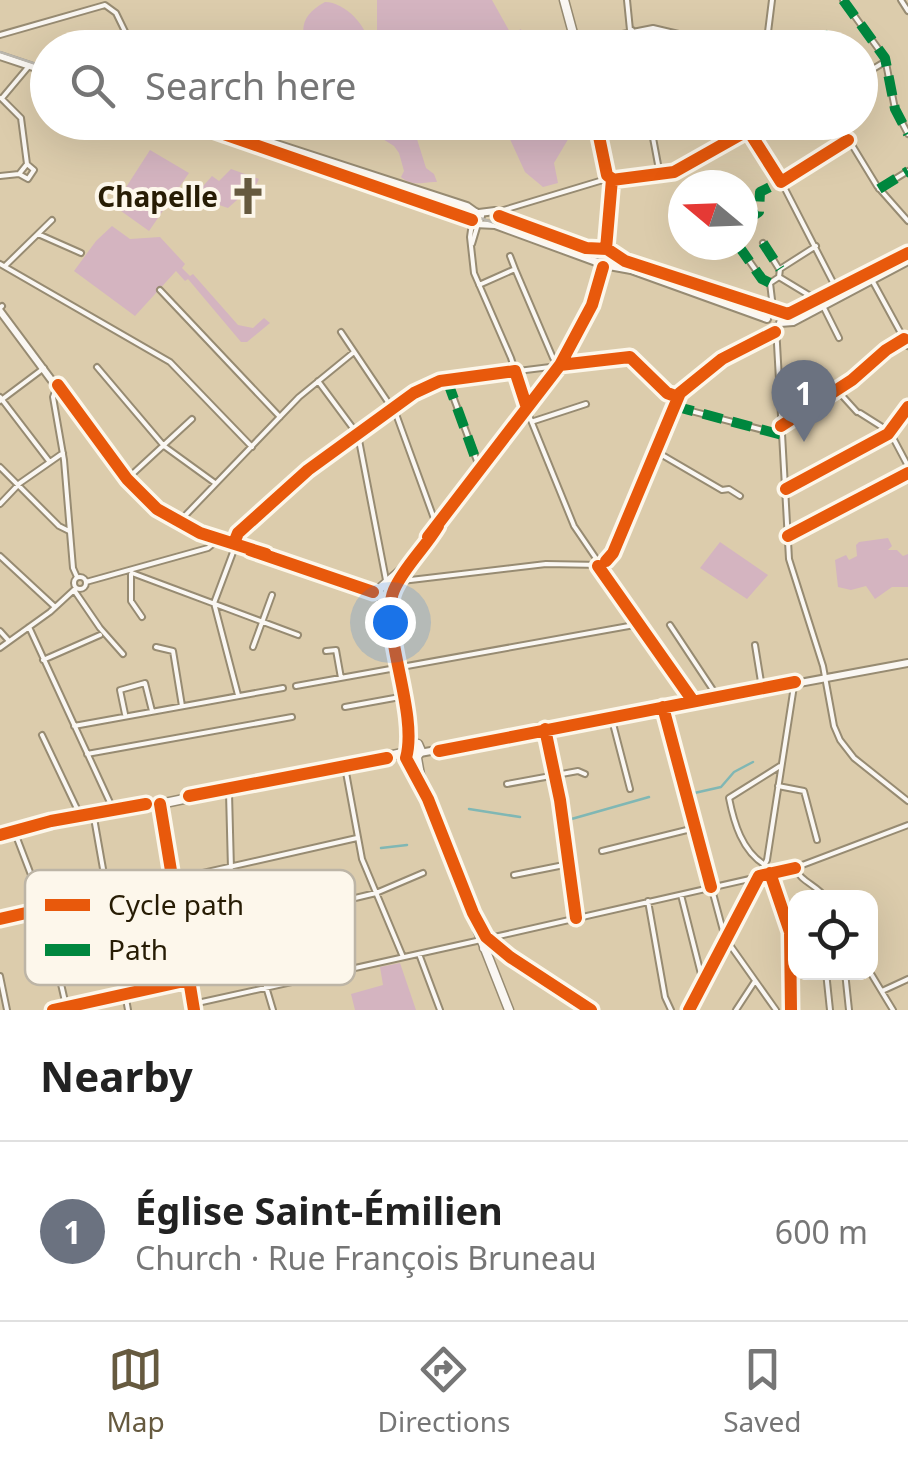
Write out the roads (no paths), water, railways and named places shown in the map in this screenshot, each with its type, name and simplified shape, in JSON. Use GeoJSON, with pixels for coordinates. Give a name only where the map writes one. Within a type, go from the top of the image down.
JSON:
{"type":"FeatureCollection","features":[{"type":"Feature","properties":{"kind":"main road"},"geometry":{"type":"LineString","coordinates":[[564,0],[572,30]]}},
{"type":"Feature","properties":{"kind":"main road"},"geometry":{"type":"LineString","coordinates":[[385,592],[560,365],[592,305],[607,251],[610,210],[600,140]]}},
{"type":"Feature","properties":{"kind":"main road"},"geometry":{"type":"LineString","coordinates":[[603,265],[596,255],[607,251]]}},
{"type":"Feature","properties":{"kind":"main road"},"geometry":{"type":"LineString","coordinates":[[385,592],[399,582],[438,526]]}},
{"type":"Feature","properties":{"kind":"main road"},"geometry":{"type":"LineString","coordinates":[[385,592],[421,784],[509,1010]]}},
{"type":"Feature","properties":{"kind":"main road"},"geometry":{"type":"LineString","coordinates":[[0,835],[113,809],[160,804],[414,753]]}},
{"type":"Feature","properties":{"kind":"street"},"geometry":{"type":"LineString","coordinates":[[627,0],[631,30],[666,30]]}},
{"type":"Feature","properties":{"kind":"street"},"geometry":{"type":"LineString","coordinates":[[768,30],[772,0]]}},
{"type":"Feature","properties":{"kind":"street"},"geometry":{"type":"LineString","coordinates":[[843,0],[866,30]]}},
{"type":"Feature","properties":{"kind":"street"},"geometry":{"type":"LineString","coordinates":[[901,0],[908,11]]}},
{"type":"Feature","properties":{"kind":"street"},"geometry":{"type":"LineString","coordinates":[[0,36],[98,6],[110,7],[124,30]]}},
{"type":"Feature","properties":{"kind":"street"},"geometry":{"type":"LineString","coordinates":[[878,48],[886,61],[894,109],[908,134]]}},
{"type":"Feature","properties":{"kind":"street"},"geometry":{"type":"LineString","coordinates":[[0,56],[29,66],[1,99],[21,118],[27,164],[34,170],[32,177],[25,179],[19,174]]}},
{"type":"Feature","properties":{"kind":"street"},"geometry":{"type":"LineString","coordinates":[[878,66],[886,61]]}},
{"type":"Feature","properties":{"kind":"street"},"geometry":{"type":"LineString","coordinates":[[263,140],[790,314],[908,261]]}},
{"type":"Feature","properties":{"kind":"street"},"geometry":{"type":"LineString","coordinates":[[653,140],[660,176]]}},
{"type":"Feature","properties":{"kind":"street"},"geometry":{"type":"LineString","coordinates":[[496,214],[608,180],[674,172],[731,140]]}},
{"type":"Feature","properties":{"kind":"street"},"geometry":{"type":"LineString","coordinates":[[754,140],[781,182],[837,290]]}},
{"type":"Feature","properties":{"kind":"street"},"geometry":{"type":"LineString","coordinates":[[781,182],[848,140],[880,190],[907,218]]}},
{"type":"Feature","properties":{"kind":"street"},"geometry":{"type":"LineString","coordinates":[[0,176],[19,174],[27,164]]}},
{"type":"Feature","properties":{"kind":"street"},"geometry":{"type":"LineString","coordinates":[[880,190],[908,171]]}},
{"type":"Feature","properties":{"kind":"street"},"geometry":{"type":"LineString","coordinates":[[478,212],[472,244],[474,272],[574,526],[694,701]]}},
{"type":"Feature","properties":{"kind":"street"},"geometry":{"type":"LineString","coordinates":[[493,224],[496,214]]}},
{"type":"Feature","properties":{"kind":"street"},"geometry":{"type":"LineString","coordinates":[[52,220],[2,265],[170,362],[252,447]]}},
{"type":"Feature","properties":{"kind":"street"},"geometry":{"type":"LineString","coordinates":[[475,223],[493,224],[603,265],[631,270],[767,319],[777,327]]}},
{"type":"Feature","properties":{"kind":"street"},"geometry":{"type":"LineString","coordinates":[[38,234],[80,253]]}},
{"type":"Feature","properties":{"kind":"street"},"geometry":{"type":"LineString","coordinates":[[763,243],[780,269]]}},
{"type":"Feature","properties":{"kind":"street"},"geometry":{"type":"LineString","coordinates":[[778,278],[780,269],[816,246]]}},
{"type":"Feature","properties":{"kind":"street"},"geometry":{"type":"LineString","coordinates":[[399,582],[531,565],[598,566],[606,562],[678,398],[706,370],[777,327],[793,322],[837,290],[908,253]]}},
{"type":"Feature","properties":{"kind":"street"},"geometry":{"type":"LineString","coordinates":[[510,256],[560,365]]}},
{"type":"Feature","properties":{"kind":"street"},"geometry":{"type":"LineString","coordinates":[[749,260],[762,279],[770,282],[778,278]]}},
{"type":"Feature","properties":{"kind":"street"},"geometry":{"type":"LineString","coordinates":[[479,285],[516,269]]}},
{"type":"Feature","properties":{"kind":"street"},"geometry":{"type":"LineString","coordinates":[[778,278],[820,303],[839,338]]}},
{"type":"Feature","properties":{"kind":"street"},"geometry":{"type":"LineString","coordinates":[[872,280],[908,346]]}},
{"type":"Feature","properties":{"kind":"street"},"geometry":{"type":"LineString","coordinates":[[770,282],[776,311],[790,562],[842,744],[908,802]]}},
{"type":"Feature","properties":{"kind":"street"},"geometry":{"type":"LineString","coordinates":[[160,290],[280,417]]}},
{"type":"Feature","properties":{"kind":"street"},"geometry":{"type":"LineString","coordinates":[[0,307],[152,506],[178,523],[385,592],[357,433],[318,380]]}},
{"type":"Feature","properties":{"kind":"street"},"geometry":{"type":"LineString","coordinates":[[767,319],[776,311]]}},
{"type":"Feature","properties":{"kind":"street"},"geometry":{"type":"LineString","coordinates":[[342,332],[392,407],[438,526]]}},
{"type":"Feature","properties":{"kind":"street"},"geometry":{"type":"LineString","coordinates":[[781,426],[904,339]]}},
{"type":"Feature","properties":{"kind":"street"},"geometry":{"type":"LineString","coordinates":[[178,523],[318,380],[354,352]]}},
{"type":"Feature","properties":{"kind":"street"},"geometry":{"type":"LineString","coordinates":[[238,696],[214,603],[238,533],[274,499],[392,407],[447,380],[630,357],[666,393],[678,398]]}},
{"type":"Feature","properties":{"kind":"street"},"geometry":{"type":"LineString","coordinates":[[97,367],[164,446],[215,484]]}},
{"type":"Feature","properties":{"kind":"street"},"geometry":{"type":"LineString","coordinates":[[45,368],[1,399],[49,462]]}},
{"type":"Feature","properties":{"kind":"street"},"geometry":{"type":"LineString","coordinates":[[447,380],[480,471]]}},
{"type":"Feature","properties":{"kind":"street"},"geometry":{"type":"LineString","coordinates":[[58,385],[53,392],[54,406],[63,453],[77,577],[75,589],[100,628],[123,654]]}},
{"type":"Feature","properties":{"kind":"street"},"geometry":{"type":"LineString","coordinates":[[837,390],[859,412],[890,432],[908,466]]}},
{"type":"Feature","properties":{"kind":"street"},"geometry":{"type":"LineString","coordinates":[[54,406],[64,394]]}},
{"type":"Feature","properties":{"kind":"street"},"geometry":{"type":"LineString","coordinates":[[532,422],[586,404]]}},
{"type":"Feature","properties":{"kind":"street"},"geometry":{"type":"LineString","coordinates":[[674,406],[782,435]]}},
{"type":"Feature","properties":{"kind":"street"},"geometry":{"type":"LineString","coordinates":[[786,489],[890,432],[908,407]]}},
{"type":"Feature","properties":{"kind":"street"},"geometry":{"type":"LineString","coordinates":[[128,478],[192,419]]}},
{"type":"Feature","properties":{"kind":"street"},"geometry":{"type":"LineString","coordinates":[[656,451],[722,490],[740,496]]}},
{"type":"Feature","properties":{"kind":"street"},"geometry":{"type":"LineString","coordinates":[[0,504],[18,485],[63,453]]}},
{"type":"Feature","properties":{"kind":"street"},"geometry":{"type":"LineString","coordinates":[[0,467],[59,526],[70,531]]}},
{"type":"Feature","properties":{"kind":"street"},"geometry":{"type":"LineString","coordinates":[[788,536],[908,474]]}},
{"type":"Feature","properties":{"kind":"street"},"geometry":{"type":"LineString","coordinates":[[77,577],[86,582],[132,571],[203,549],[216,537]]}},
{"type":"Feature","properties":{"kind":"street"},"geometry":{"type":"LineString","coordinates":[[0,556],[55,608]]}},
{"type":"Feature","properties":{"kind":"street"},"geometry":{"type":"LineString","coordinates":[[132,571],[298,635]]}},
{"type":"Feature","properties":{"kind":"street"},"geometry":{"type":"LineString","coordinates":[[132,571],[131,600],[142,617]]}},
{"type":"Feature","properties":{"kind":"street"},"geometry":{"type":"LineString","coordinates":[[407,571],[415,578]]}},
{"type":"Feature","properties":{"kind":"street"},"geometry":{"type":"LineString","coordinates":[[0,648],[75,589],[84,588],[86,582]]}},
{"type":"Feature","properties":{"kind":"street"},"geometry":{"type":"LineString","coordinates":[[252,646],[272,595]]}},
{"type":"Feature","properties":{"kind":"street"},"geometry":{"type":"LineString","coordinates":[[296,686],[640,624]]}},
{"type":"Feature","properties":{"kind":"street"},"geometry":{"type":"LineString","coordinates":[[670,625],[718,696]]}},
{"type":"Feature","properties":{"kind":"street"},"geometry":{"type":"LineString","coordinates":[[29,628],[113,809]]}},
{"type":"Feature","properties":{"kind":"street"},"geometry":{"type":"LineString","coordinates":[[0,631],[9,641]]}},
{"type":"Feature","properties":{"kind":"street"},"geometry":{"type":"LineString","coordinates":[[44,660],[100,635]]}},
{"type":"Feature","properties":{"kind":"street"},"geometry":{"type":"LineString","coordinates":[[755,645],[762,688]]}},
{"type":"Feature","properties":{"kind":"street"},"geometry":{"type":"LineString","coordinates":[[156,647],[173,651],[182,706]]}},
{"type":"Feature","properties":{"kind":"street"},"geometry":{"type":"LineString","coordinates":[[326,650],[336,650],[341,678]]}},
{"type":"Feature","properties":{"kind":"street"},"geometry":{"type":"LineString","coordinates":[[414,753],[795,682],[905,666]]}},
{"type":"Feature","properties":{"kind":"street"},"geometry":{"type":"LineString","coordinates":[[689,1010],[765,865],[795,682]]}},
{"type":"Feature","properties":{"kind":"street"},"geometry":{"type":"LineString","coordinates":[[126,716],[120,690],[145,683],[152,712]]}},
{"type":"Feature","properties":{"kind":"street"},"geometry":{"type":"LineString","coordinates":[[74,726],[283,688]]}},
{"type":"Feature","properties":{"kind":"street"},"geometry":{"type":"LineString","coordinates":[[345,707],[404,696]]}},
{"type":"Feature","properties":{"kind":"street"},"geometry":{"type":"LineString","coordinates":[[662,707],[726,939],[776,1010]]}},
{"type":"Feature","properties":{"kind":"street"},"geometry":{"type":"LineString","coordinates":[[611,716],[630,789]]}},
{"type":"Feature","properties":{"kind":"street"},"geometry":{"type":"LineString","coordinates":[[87,754],[292,717]]}},
{"type":"Feature","properties":{"kind":"street"},"geometry":{"type":"LineString","coordinates":[[544,729],[556,774],[576,918]]}},
{"type":"Feature","properties":{"kind":"street"},"geometry":{"type":"LineString","coordinates":[[42,735],[80,816]]}},
{"type":"Feature","properties":{"kind":"street"},"geometry":{"type":"LineString","coordinates":[[765,865],[753,856],[740,836],[729,798],[782,766]]}},
{"type":"Feature","properties":{"kind":"street"},"geometry":{"type":"LineString","coordinates":[[345,767],[357,838],[403,957]]}},
{"type":"Feature","properties":{"kind":"street"},"geometry":{"type":"LineString","coordinates":[[507,784],[578,771],[585,774]]}},
{"type":"Feature","properties":{"kind":"street"},"geometry":{"type":"LineString","coordinates":[[778,786],[804,791],[817,840]]}},
{"type":"Feature","properties":{"kind":"street"},"geometry":{"type":"LineString","coordinates":[[230,788],[231,870]]}},
{"type":"Feature","properties":{"kind":"street"},"geometry":{"type":"LineString","coordinates":[[160,804],[170,870]]}},
{"type":"Feature","properties":{"kind":"street"},"geometry":{"type":"LineString","coordinates":[[94,813],[104,870]]}},
{"type":"Feature","properties":{"kind":"street"},"geometry":{"type":"LineString","coordinates":[[355,968],[485,942],[794,868],[908,826]]}},
{"type":"Feature","properties":{"kind":"street"},"geometry":{"type":"LineString","coordinates":[[602,850],[695,828]]}},
{"type":"Feature","properties":{"kind":"street"},"geometry":{"type":"LineString","coordinates":[[14,831],[29,870]]}},
{"type":"Feature","properties":{"kind":"street"},"geometry":{"type":"LineString","coordinates":[[217,870],[357,838]]}},
{"type":"Feature","properties":{"kind":"street"},"geometry":{"type":"LineString","coordinates":[[514,876],[569,864]]}},
{"type":"Feature","properties":{"kind":"street"},"geometry":{"type":"LineString","coordinates":[[794,868],[819,890]]}},
{"type":"Feature","properties":{"kind":"street"},"geometry":{"type":"LineString","coordinates":[[355,898],[423,873]]}},
{"type":"Feature","properties":{"kind":"street"},"geometry":{"type":"LineString","coordinates":[[770,874],[790,932],[790,1010]]}},
{"type":"Feature","properties":{"kind":"street"},"geometry":{"type":"LineString","coordinates":[[681,894],[703,982]]}},
{"type":"Feature","properties":{"kind":"street"},"geometry":{"type":"LineString","coordinates":[[648,901],[670,1010]]}},
{"type":"Feature","properties":{"kind":"street"},"geometry":{"type":"LineString","coordinates":[[0,919],[25,913]]}},
{"type":"Feature","properties":{"kind":"street"},"geometry":{"type":"LineString","coordinates":[[485,942],[591,1010]]}},
{"type":"Feature","properties":{"kind":"street"},"geometry":{"type":"LineString","coordinates":[[418,953],[440,1010]]}},
{"type":"Feature","properties":{"kind":"street"},"geometry":{"type":"LineString","coordinates":[[0,976],[8,1010]]}},
{"type":"Feature","properties":{"kind":"street"},"geometry":{"type":"LineString","coordinates":[[882,991],[908,978]]}},
{"type":"Feature","properties":{"kind":"street"},"geometry":{"type":"LineString","coordinates":[[827,980],[830,1010]]}},
{"type":"Feature","properties":{"kind":"street"},"geometry":{"type":"LineString","coordinates":[[846,980],[849,1010]]}},
{"type":"Feature","properties":{"kind":"street"},"geometry":{"type":"LineString","coordinates":[[875,980],[893,1010]]}},
{"type":"Feature","properties":{"kind":"street"},"geometry":{"type":"LineString","coordinates":[[736,1010],[755,982]]}},
{"type":"Feature","properties":{"kind":"street"},"geometry":{"type":"LineString","coordinates":[[125,985],[128,1010]]}},
{"type":"Feature","properties":{"kind":"street"},"geometry":{"type":"LineString","coordinates":[[53,1010],[165,985]]}},
{"type":"Feature","properties":{"kind":"street"},"geometry":{"type":"LineString","coordinates":[[265,985],[273,1010]]}},
{"type":"Feature","properties":{"kind":"street"},"geometry":{"type":"LineString","coordinates":[[194,1007],[279,985]]}},
{"type":"Feature","properties":{"kind":"waterway"},"geometry":{"type":"LineString","coordinates":[[690,794],[721,787],[734,772],[753,762]]}},
{"type":"Feature","properties":{"kind":"waterway"},"geometry":{"type":"LineString","coordinates":[[568,820],[649,797]]}},
{"type":"Feature","properties":{"kind":"waterway"},"geometry":{"type":"LineString","coordinates":[[469,809],[520,817]]}},
{"type":"Feature","properties":{"kind":"waterway"},"geometry":{"type":"LineString","coordinates":[[381,848],[407,845]]}},
{"type":"Feature","properties":{"kind":"tram line"},"geometry":{"type":"LineString","coordinates":[[0,52],[30,62]]}},
{"type":"Feature","properties":{"kind":"tram line"},"geometry":{"type":"LineString","coordinates":[[248,140],[780,319],[797,317],[908,259]]}},
{"type":"Feature","properties":{"kind":"place","name":"Chapelle"},"geometry":{"type":"Point","coordinates":[248,196]}},
{"type":"Feature","properties":{"kind":"place","name":"Église Saint-Émilien"},"geometry":{"type":"Point","coordinates":[804,442]}}]}
